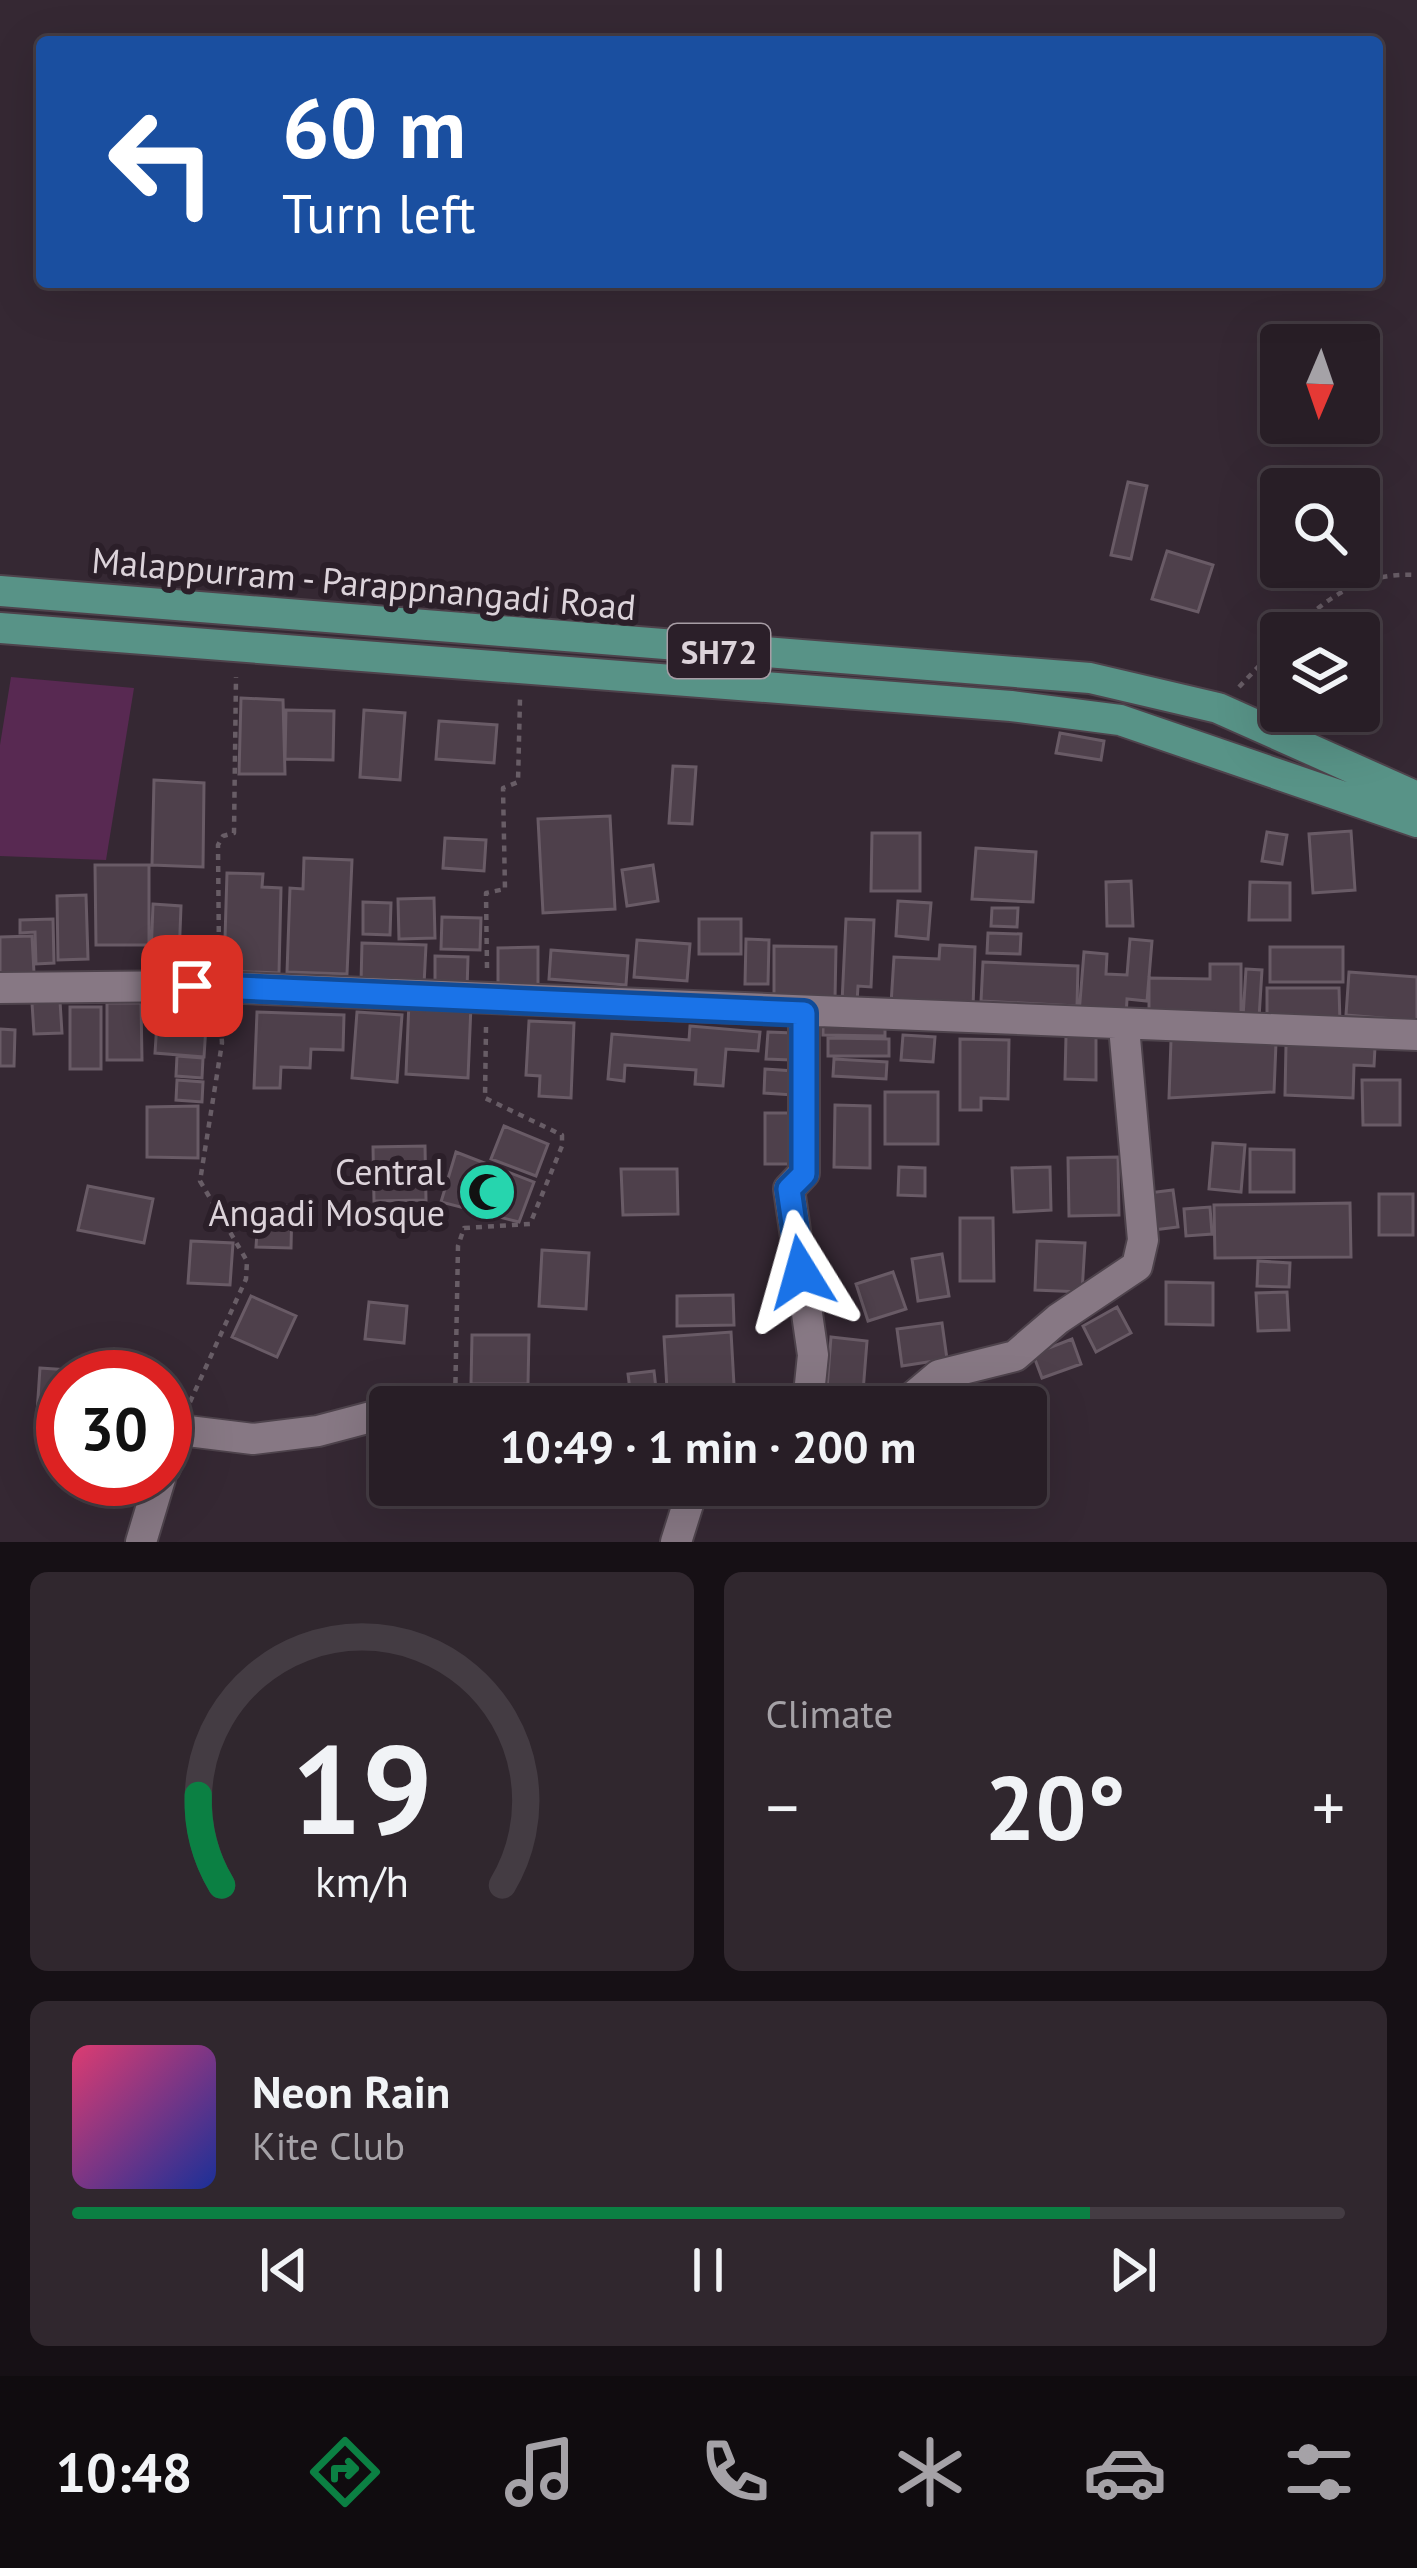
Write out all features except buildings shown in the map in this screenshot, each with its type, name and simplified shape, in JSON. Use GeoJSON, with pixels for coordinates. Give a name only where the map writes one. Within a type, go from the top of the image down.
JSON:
{"type":"FeatureCollection","features":[{"type":"Feature","properties":{"kind":"main road","name":"Malappurram - Parappnangadi Road"},"geometry":{"type":"LineString","coordinates":[[0,592],[1090,678],[1218,708],[1417,797]]}},
{"type":"Feature","properties":{"kind":"main road","name":"Malappurram - Parappnangadi Road"},"geometry":{"type":"LineString","coordinates":[[0,628],[1011,706],[1120,720],[1417,822]]}},
{"type":"Feature","properties":{"kind":"street"},"geometry":{"type":"LineString","coordinates":[[0,988],[218,987],[1124,1027],[1417,1035]]}},
{"type":"Feature","properties":{"kind":"street"},"geometry":{"type":"LineString","coordinates":[[804,1013],[804,1174],[789,1189],[813,1355],[810,1386]]}},
{"type":"Feature","properties":{"kind":"street"},"geometry":{"type":"LineString","coordinates":[[926,1386],[939,1375],[1015,1356],[1058,1319],[1137,1265],[1143,1240],[1124,1027]]}},
{"type":"Feature","properties":{"kind":"street"},"geometry":{"type":"LineString","coordinates":[[192,1431],[253,1438],[318,1431],[369,1418]]}},
{"type":"Feature","properties":{"kind":"street"},"geometry":{"type":"LineString","coordinates":[[140,1542],[151,1506]]}},
{"type":"Feature","properties":{"kind":"street"},"geometry":{"type":"LineString","coordinates":[[676,1542],[687,1506]]}},
{"type":"Feature","properties":{"kind":"path"},"geometry":{"type":"LineString","coordinates":[[1311,612],[1322,601],[1383,573],[1417,575]]}},
{"type":"Feature","properties":{"kind":"path"},"geometry":{"type":"LineString","coordinates":[[192,1398],[206,1358],[246,1279],[244,1252],[200,1181],[221,1043],[218,845],[223,836],[235,833],[237,646]]}},
{"type":"Feature","properties":{"kind":"path"},"geometry":{"type":"LineString","coordinates":[[1218,708],[1260,665]]}},
{"type":"Feature","properties":{"kind":"path"},"geometry":{"type":"LineString","coordinates":[[455,1386],[458,1246],[464,1228],[530,1224],[562,1146],[562,1135],[484,1097],[486,893],[506,889],[503,788],[518,782],[521,670]]}},
{"type":"Feature","properties":{"kind":"shaded area"},"geometry":{"type":"Polygon","coordinates":[[[11,677],[134,688],[106,860],[0,856],[0,745],[11,677]]]}},
{"type":"Feature","properties":{"kind":"place","name":"Central Angadi Mosque"},"geometry":{"type":"Point","coordinates":[487,1192]}},
{"type":"Feature","properties":{"kind":"route"},"geometry":{"type":"LineString","coordinates":[[192,986],[804,1013],[804,1174],[789,1189],[801,1272]]}}]}
